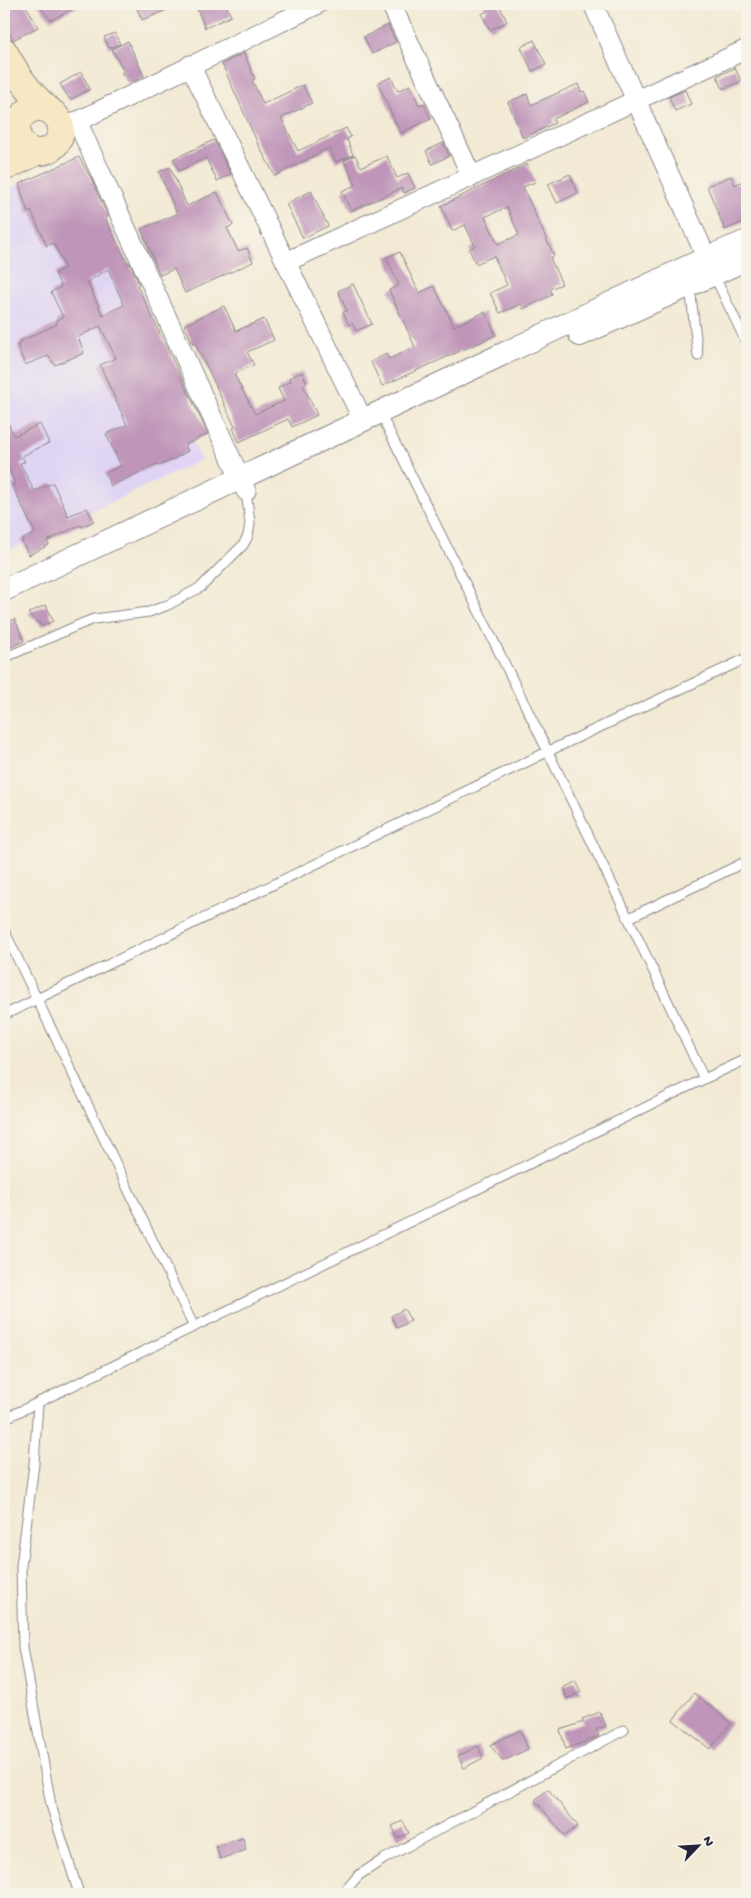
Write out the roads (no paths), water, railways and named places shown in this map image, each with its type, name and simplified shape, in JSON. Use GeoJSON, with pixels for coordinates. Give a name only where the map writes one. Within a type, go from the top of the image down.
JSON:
{"type":"FeatureCollection","features":[{"type":"Feature","properties":{"kind":"main road"},"geometry":{"type":"LineString","coordinates":[[4,51],[23,85],[34,97],[63,120]]}},
{"type":"Feature","properties":{"kind":"main road"},"geometry":{"type":"LineString","coordinates":[[4,88],[16,110],[12,135]]}},
{"type":"Feature","properties":{"kind":"main road"},"geometry":{"type":"LineString","coordinates":[[12,135],[24,113],[36,108],[63,120]]}},
{"type":"Feature","properties":{"kind":"main road"},"geometry":{"type":"LineString","coordinates":[[4,168],[54,147],[60,139],[63,120]]}},
{"type":"Feature","properties":{"kind":"main road"},"geometry":{"type":"LineString","coordinates":[[12,135],[22,146],[36,153]]}},
{"type":"Feature","properties":{"kind":"street"},"geometry":{"type":"LineString","coordinates":[[243,484],[63,120],[190,65],[318,4]]}},
{"type":"Feature","properties":{"kind":"street"},"geometry":{"type":"LineString","coordinates":[[391,4],[472,177]]}},
{"type":"Feature","properties":{"kind":"street"},"geometry":{"type":"LineString","coordinates":[[593,4],[710,266]]}},
{"type":"Feature","properties":{"kind":"street"},"geometry":{"type":"LineString","coordinates":[[286,262],[747,49]]}},
{"type":"Feature","properties":{"kind":"street"},"geometry":{"type":"LineString","coordinates":[[190,65],[363,420]]}},
{"type":"Feature","properties":{"kind":"street"},"geometry":{"type":"LineString","coordinates":[[4,590],[243,484],[386,425],[690,284],[710,266],[747,241]]}},
{"type":"Feature","properties":{"kind":"street"},"geometry":{"type":"LineString","coordinates":[[4,603],[243,484],[363,420],[710,266],[747,259]]}},
{"type":"Feature","properties":{"kind":"lane"},"geometry":{"type":"LineString","coordinates":[[710,266],[747,344]]}},
{"type":"Feature","properties":{"kind":"lane"},"geometry":{"type":"LineString","coordinates":[[690,284],[698,356]]}},
{"type":"Feature","properties":{"kind":"lane"},"geometry":{"type":"LineString","coordinates":[[386,425],[549,751],[704,1080]]}},
{"type":"Feature","properties":{"kind":"lane"},"geometry":{"type":"LineString","coordinates":[[4,658],[94,619],[149,612],[168,605],[201,587],[243,545],[248,536],[250,523],[243,484]]}},
{"type":"Feature","properties":{"kind":"lane"},"geometry":{"type":"LineString","coordinates":[[4,1015],[549,751],[747,658]]}},
{"type":"Feature","properties":{"kind":"lane"},"geometry":{"type":"LineString","coordinates":[[629,918],[747,861]]}},
{"type":"Feature","properties":{"kind":"lane"},"geometry":{"type":"LineString","coordinates":[[4,930],[194,1327]]}},
{"type":"Feature","properties":{"kind":"lane"},"geometry":{"type":"LineString","coordinates":[[4,1420],[747,1059]]}},
{"type":"Feature","properties":{"kind":"lane"},"geometry":{"type":"LineString","coordinates":[[38,1403],[34,1464],[21,1566],[23,1648],[52,1805],[79,1894]]}},
{"type":"Feature","properties":{"kind":"lane"},"geometry":{"type":"LineString","coordinates":[[342,1894],[359,1875],[384,1859],[624,1730]]}}]}
